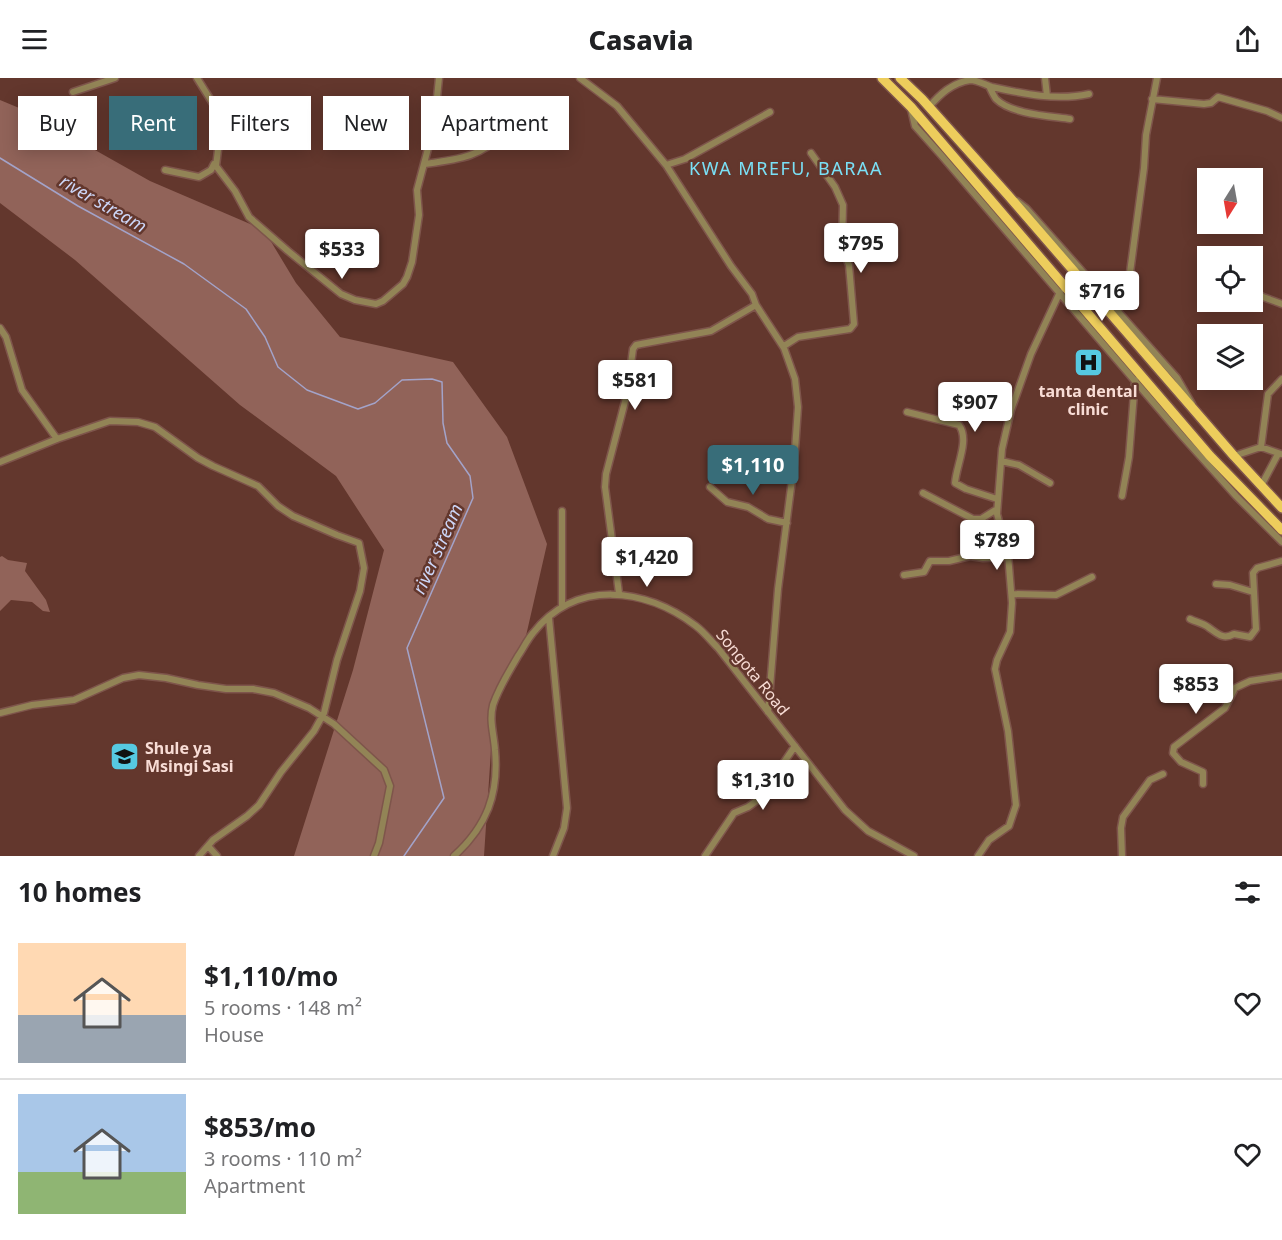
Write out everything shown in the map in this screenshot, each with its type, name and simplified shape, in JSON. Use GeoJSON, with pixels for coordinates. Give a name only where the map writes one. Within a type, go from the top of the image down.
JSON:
{"type":"FeatureCollection","features":[{"type":"Feature","properties":{"kind":"highway"},"geometry":{"type":"LineString","coordinates":[[882,78],[911,107],[1210,456],[1282,530]]}},
{"type":"Feature","properties":{"kind":"highway"},"geometry":{"type":"LineString","coordinates":[[900,78],[1007,194],[1234,456],[1282,508]]}},
{"type":"Feature","properties":{"kind":"highway"},"geometry":{"type":"LineString","coordinates":[[964,170],[977,161]]}},
{"type":"Feature","properties":{"kind":"highway"},"geometry":{"type":"LineString","coordinates":[[994,204],[1007,194]]}},
{"type":"Feature","properties":{"kind":"street"},"geometry":{"type":"LineString","coordinates":[[73,92],[115,78]]}},
{"type":"Feature","properties":{"kind":"street"},"geometry":{"type":"LineString","coordinates":[[165,170],[199,177],[211,170],[214,164],[222,118],[197,78]]}},
{"type":"Feature","properties":{"kind":"street"},"geometry":{"type":"LineString","coordinates":[[214,164],[235,191],[246,213],[254,222],[341,294],[373,304],[383,301],[402,284],[412,262],[419,215],[417,190],[434,126],[438,78]]}},
{"type":"Feature","properties":{"kind":"street"},"geometry":{"type":"LineString","coordinates":[[580,78],[617,106],[666,165],[752,294],[756,305],[783,346],[795,379],[798,407],[794,464],[778,589],[768,712]]}},
{"type":"Feature","properties":{"kind":"street"},"geometry":{"type":"LineString","coordinates":[[1045,78],[1047,96]]}},
{"type":"Feature","properties":{"kind":"street"},"geometry":{"type":"LineString","coordinates":[[1118,313],[1129,280],[1144,168],[1146,135],[1157,78]]}},
{"type":"Feature","properties":{"kind":"street"},"geometry":{"type":"LineString","coordinates":[[929,107],[953,86],[973,80],[989,86],[1032,95],[1089,94]]}},
{"type":"Feature","properties":{"kind":"street"},"geometry":{"type":"LineString","coordinates":[[989,86],[993,96],[1002,103],[1024,111],[1070,119]]}},
{"type":"Feature","properties":{"kind":"street"},"geometry":{"type":"LineString","coordinates":[[1152,99],[1204,105],[1218,97],[1267,111],[1282,118]]}},
{"type":"Feature","properties":{"kind":"street"},"geometry":{"type":"LineString","coordinates":[[911,107],[915,126],[1229,487],[1282,542]]}},
{"type":"Feature","properties":{"kind":"street"},"geometry":{"type":"LineString","coordinates":[[666,165],[686,159],[770,112]]}},
{"type":"Feature","properties":{"kind":"street"},"geometry":{"type":"LineString","coordinates":[[425,164],[484,150]]}},
{"type":"Feature","properties":{"kind":"street"},"geometry":{"type":"LineString","coordinates":[[783,346],[798,337],[850,329],[854,324],[849,265],[842,248],[843,205],[835,187],[811,153]]}},
{"type":"Feature","properties":{"kind":"street"},"geometry":{"type":"LineString","coordinates":[[1007,194],[1026,208],[1177,378],[1196,412]]}},
{"type":"Feature","properties":{"kind":"street"},"geometry":{"type":"LineString","coordinates":[[978,856],[989,840],[1009,826],[1016,805],[1008,731],[995,669],[1010,632],[1012,594],[1008,557],[997,509],[1000,461],[1011,410],[1031,354],[1060,292]]}},
{"type":"Feature","properties":{"kind":"street"},"geometry":{"type":"LineString","coordinates":[[1263,297],[1282,304]]}},
{"type":"Feature","properties":{"kind":"street"},"geometry":{"type":"LineString","coordinates":[[619,593],[605,481],[627,394],[633,349],[636,345],[711,331],[756,305]]}},
{"type":"Feature","properties":{"kind":"street"},"geometry":{"type":"LineString","coordinates":[[0,328],[6,337],[13,367],[22,390],[57,439]]}},
{"type":"Feature","properties":{"kind":"street"},"geometry":{"type":"LineString","coordinates":[[1261,447],[1268,394],[1282,379]]}},
{"type":"Feature","properties":{"kind":"street"},"geometry":{"type":"LineString","coordinates":[[1122,496],[1129,457],[1135,380]]}},
{"type":"Feature","properties":{"kind":"street"},"geometry":{"type":"LineString","coordinates":[[907,412],[959,425],[963,435],[956,485],[997,499]]}},
{"type":"Feature","properties":{"kind":"street"},"geometry":{"type":"LineString","coordinates":[[0,462],[110,421],[146,424],[155,427],[198,458],[258,486],[278,506],[293,516],[336,535],[358,541],[364,568],[360,591],[322,717],[259,805],[199,856]]}},
{"type":"Feature","properties":{"kind":"street"},"geometry":{"type":"LineString","coordinates":[[1234,456],[1261,447],[1280,454],[1261,486]]}},
{"type":"Feature","properties":{"kind":"street"},"geometry":{"type":"LineString","coordinates":[[1000,461],[1019,465],[1050,483]]}},
{"type":"Feature","properties":{"kind":"street"},"geometry":{"type":"LineString","coordinates":[[710,487],[727,502],[748,507],[768,519],[787,523]]}},
{"type":"Feature","properties":{"kind":"street"},"geometry":{"type":"LineString","coordinates":[[923,493],[976,519],[997,509]]}},
{"type":"Feature","properties":{"kind":"street"},"geometry":{"type":"LineString","coordinates":[[562,511],[562,607]]}},
{"type":"Feature","properties":{"kind":"street"},"geometry":{"type":"LineString","coordinates":[[904,575],[924,572],[930,561],[949,561],[970,556],[1008,557]]}},
{"type":"Feature","properties":{"kind":"street"},"geometry":{"type":"LineString","coordinates":[[1190,619],[1223,637],[1234,634],[1250,637],[1256,629],[1252,576],[1254,570],[1282,561]]}},
{"type":"Feature","properties":{"kind":"street"},"geometry":{"type":"LineString","coordinates":[[1012,594],[1056,595],[1092,577]]}},
{"type":"Feature","properties":{"kind":"street"},"geometry":{"type":"LineString","coordinates":[[1216,584],[1230,585],[1253,592]]}},
{"type":"Feature","properties":{"kind":"street","name":"Songota Road"},"geometry":{"type":"LineString","coordinates":[[454,856],[473,836],[487,814],[496,776],[495,748],[490,719],[503,681],[533,633],[562,607],[581,599],[619,593],[665,607],[697,627],[718,648],[845,810],[868,831],[914,856]]}},
{"type":"Feature","properties":{"kind":"street"},"geometry":{"type":"LineString","coordinates":[[549,618],[567,807],[564,828],[553,856]]}},
{"type":"Feature","properties":{"kind":"street"},"geometry":{"type":"LineString","coordinates":[[0,712],[74,700],[123,678],[148,675],[226,689],[264,690],[297,703],[322,717],[345,733],[384,770],[390,786],[379,843],[374,856]]}},
{"type":"Feature","properties":{"kind":"street"},"geometry":{"type":"LineString","coordinates":[[1203,784],[1203,772],[1177,760],[1173,753],[1174,747],[1225,708],[1235,688],[1250,681],[1282,676]]}},
{"type":"Feature","properties":{"kind":"street"},"geometry":{"type":"LineString","coordinates":[[705,856],[734,813],[759,799],[795,746]]}},
{"type":"Feature","properties":{"kind":"street"},"geometry":{"type":"LineString","coordinates":[[1122,856],[1121,828],[1124,817],[1150,780],[1163,774]]}},
{"type":"Feature","properties":{"kind":"street"},"geometry":{"type":"LineString","coordinates":[[208,846],[217,856]]}},
{"type":"Feature","properties":{"kind":"shaded area"},"geometry":{"type":"Polygon","coordinates":[[[0,100],[18,108],[18,150],[95,150],[150,181],[264,230],[296,283],[340,337],[453,362],[507,437],[547,544],[523,649],[494,705],[484,856],[294,856],[353,670],[384,550],[336,476],[240,405],[75,260],[0,203],[0,100]]]}},
{"type":"Feature","properties":{"kind":"shaded area"},"geometry":{"type":"Polygon","coordinates":[[[0,557],[8,560],[27,563],[25,571],[46,600],[50,612],[43,611],[32,602],[11,600],[0,611],[0,557]]]}},
{"type":"Feature","properties":{"kind":"waterway","name":"river stream"},"geometry":{"type":"LineString","coordinates":[[0,158],[78,206],[184,264],[246,309],[265,337],[278,367],[307,390],[358,409],[375,403],[402,380],[432,379],[442,382],[443,423],[447,443],[470,476],[473,498],[407,648],[444,798],[404,856]]}},
{"type":"Feature","properties":{"kind":"place","name":"tanta dental clinic"},"geometry":{"type":"Point","coordinates":[1088,363]}},
{"type":"Feature","properties":{"kind":"place","name":"Shule ya Msingi Sasi"},"geometry":{"type":"Point","coordinates":[124,757]}},
{"type":"Feature","properties":{"kind":"district","name":"KWA MREFU, BARAA"},"geometry":{"type":"Point","coordinates":[786,169]}}]}
